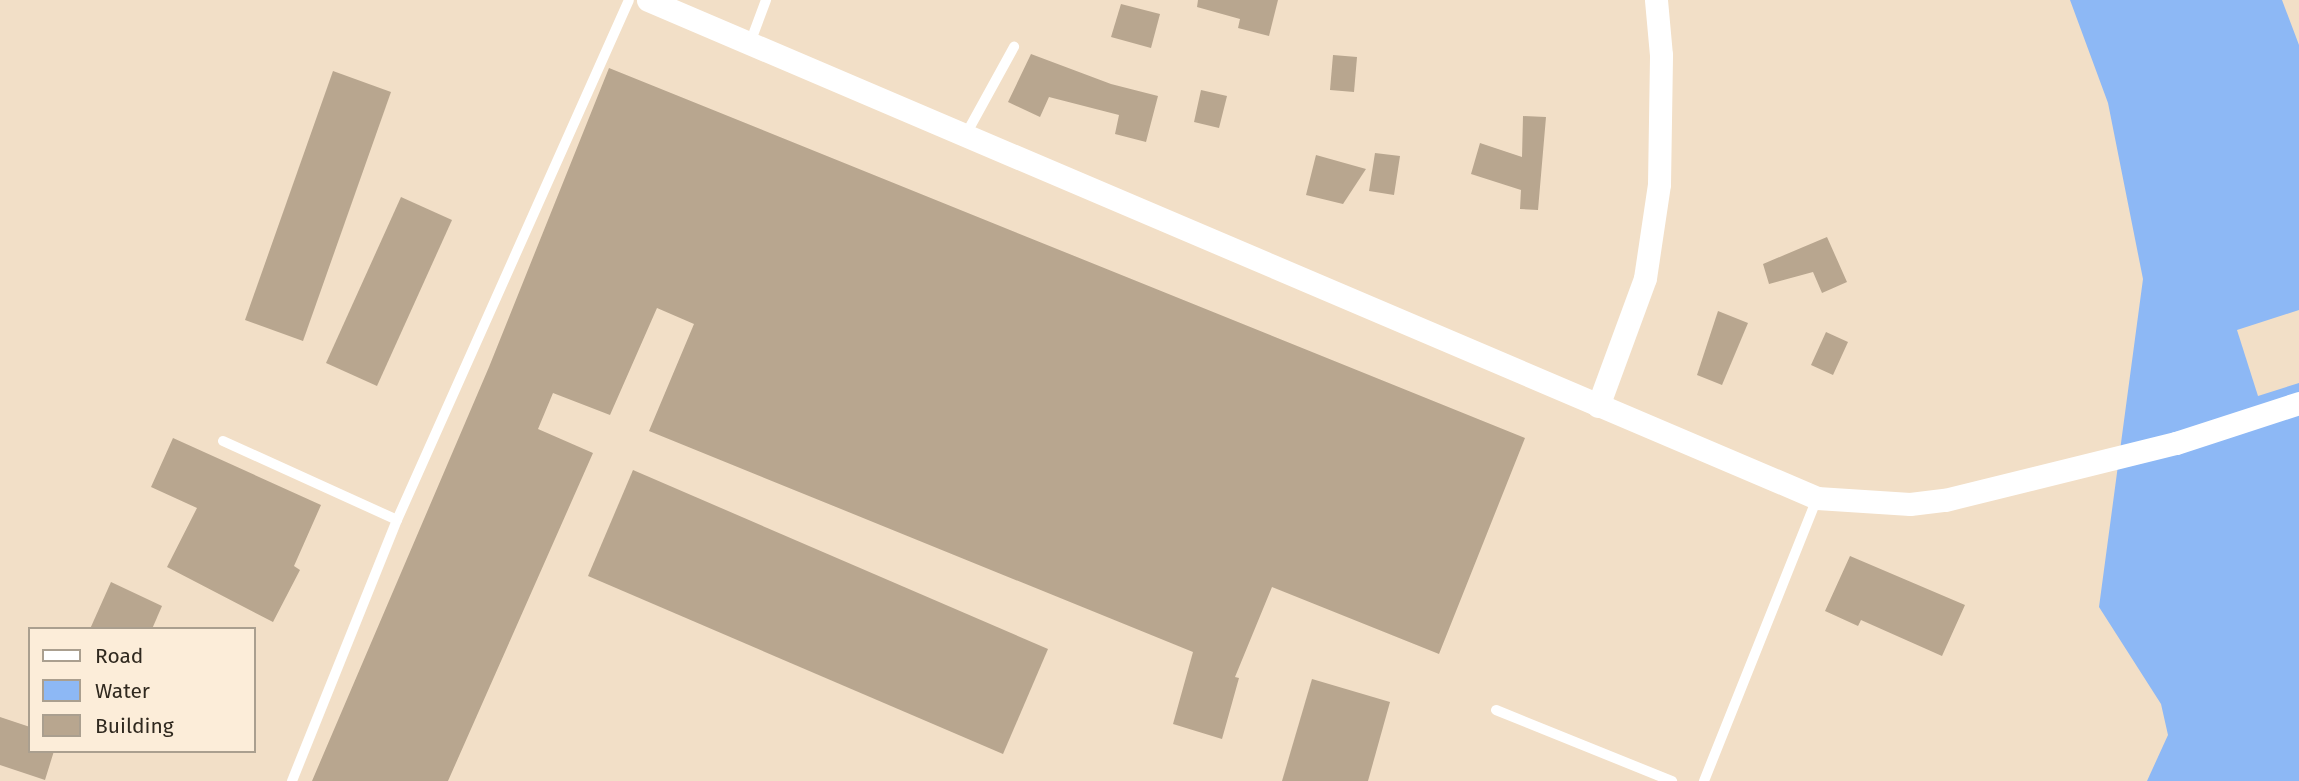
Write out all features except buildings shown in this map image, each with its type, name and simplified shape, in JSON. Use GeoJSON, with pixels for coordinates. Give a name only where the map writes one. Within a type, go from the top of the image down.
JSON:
{"type":"FeatureCollection","features":[{"type":"Feature","properties":{"kind":"street"},"geometry":{"type":"LineString","coordinates":[[648,0],[1817,498],[1910,504],[1944,500],[2176,443],[2299,403]]}},
{"type":"Feature","properties":{"kind":"street"},"geometry":{"type":"LineString","coordinates":[[1598,406],[1646,278],[1659,184],[1661,55],[1656,0]]}},
{"type":"Feature","properties":{"kind":"lane"},"geometry":{"type":"LineString","coordinates":[[292,781],[397,520],[629,0]]}},
{"type":"Feature","properties":{"kind":"lane"},"geometry":{"type":"LineString","coordinates":[[750,43],[766,0]]}},
{"type":"Feature","properties":{"kind":"lane"},"geometry":{"type":"LineString","coordinates":[[965,136],[1014,47]]}},
{"type":"Feature","properties":{"kind":"lane"},"geometry":{"type":"LineString","coordinates":[[223,441],[397,520]]}},
{"type":"Feature","properties":{"kind":"lane"},"geometry":{"type":"LineString","coordinates":[[1704,781],[1817,498]]}},
{"type":"Feature","properties":{"kind":"lane"},"geometry":{"type":"LineString","coordinates":[[1496,710],[1672,781]]}},
{"type":"Feature","properties":{"kind":"water"},"geometry":{"type":"Polygon","coordinates":[[[2070,0],[2282,0],[2299,45],[2299,781],[2147,781],[2168,735],[2161,704],[2099,607],[2143,279],[2108,103],[2070,0]]]}},
{"type":"Feature","properties":{"kind":"pier"},"geometry":{"type":"Polygon","coordinates":[[[2299,310],[2299,383],[2258,396],[2237,330],[2299,310]]]}}]}
